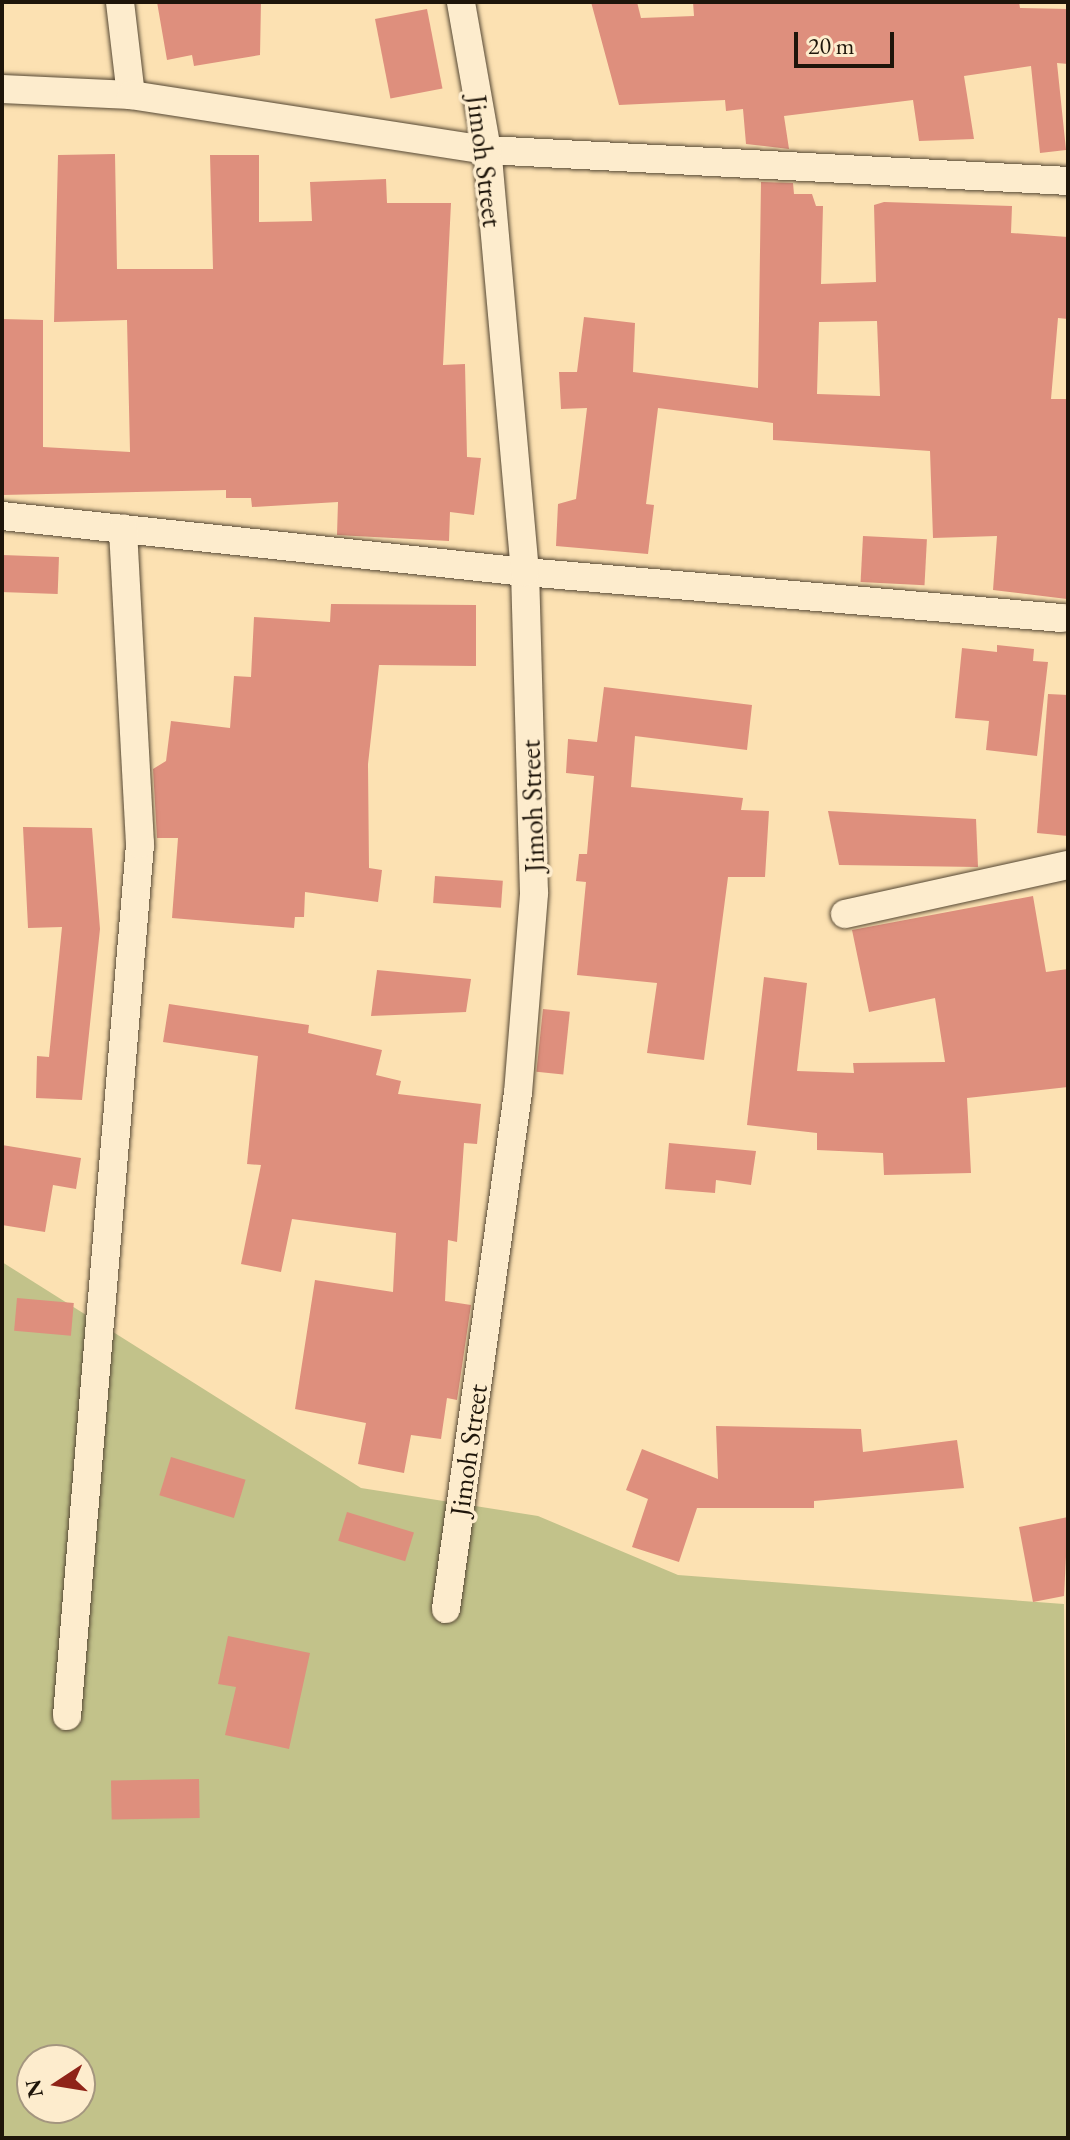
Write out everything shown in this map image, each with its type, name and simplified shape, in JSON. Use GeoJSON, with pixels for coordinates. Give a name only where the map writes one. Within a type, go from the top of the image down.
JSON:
{"type":"FeatureCollection","features":[{"type":"Feature","properties":{"kind":"street"},"geometry":{"type":"LineString","coordinates":[[120,2],[131,95]]}},
{"type":"Feature","properties":{"kind":"street","name":"Jimoh Street"},"geometry":{"type":"LineString","coordinates":[[446,1609],[518,1093],[534,893],[525,572],[487,150],[461,2]]}},
{"type":"Feature","properties":{"kind":"street"},"geometry":{"type":"LineString","coordinates":[[2,89],[131,95],[487,150],[1068,181]]}},
{"type":"Feature","properties":{"kind":"street"},"geometry":{"type":"LineString","coordinates":[[2,516],[525,572],[1062,618]]}},
{"type":"Feature","properties":{"kind":"street"},"geometry":{"type":"LineString","coordinates":[[67,1716],[140,844],[123,528]]}},
{"type":"Feature","properties":{"kind":"street"},"geometry":{"type":"LineString","coordinates":[[845,914],[1068,865]]}},
{"type":"Feature","properties":{"kind":"green space"},"geometry":{"type":"Polygon","coordinates":[[[2,1262],[361,1488],[538,1516],[678,1575],[1064,1604],[1068,2138],[2,2138],[2,1262]]]}},
{"type":"Feature","properties":{"kind":"building"},"geometry":{"type":"Polygon","coordinates":[[[157,2],[261,2],[260,55],[194,66],[192,55],[167,60],[157,2]]]}},
{"type":"Feature","properties":{"kind":"building"},"geometry":{"type":"Polygon","coordinates":[[[591,2],[637,2],[641,18],[694,16],[693,2],[1019,2],[1020,8],[1068,9],[1068,64],[1057,63],[1066,150],[1040,153],[1031,66],[964,76],[974,139],[919,141],[913,100],[784,116],[789,149],[746,144],[743,109],[726,111],[725,100],[619,105],[591,2]]]}},
{"type":"Feature","properties":{"kind":"building"},"geometry":{"type":"Polygon","coordinates":[[[427,9],[442,89],[390,99],[375,19],[427,9]]]}},
{"type":"Feature","properties":{"kind":"building"},"geometry":{"type":"Polygon","coordinates":[[[115,154],[117,269],[213,269],[210,155],[259,155],[259,222],[312,221],[310,182],[386,179],[387,203],[451,203],[443,365],[465,364],[467,457],[481,458],[474,515],[450,512],[449,541],[337,535],[338,502],[252,507],[251,498],[226,498],[226,490],[2,495],[2,319],[43,320],[43,447],[130,452],[127,320],[54,322],[58,155],[115,154]]]}},
{"type":"Feature","properties":{"kind":"building"},"geometry":{"type":"Polygon","coordinates":[[[761,182],[793,183],[794,194],[812,194],[816,206],[823,206],[821,284],[876,282],[874,205],[884,202],[1012,206],[1011,233],[1068,237],[1068,319],[1058,318],[1051,399],[1068,399],[1067,599],[993,590],[997,536],[933,538],[930,451],[773,440],[773,423],[658,408],[646,504],[654,505],[648,554],[556,546],[558,504],[576,499],[587,408],[561,409],[559,372],[577,372],[584,317],[635,323],[633,372],[758,388],[761,182]],[[877,321],[819,322],[817,394],[880,396],[877,321]]]}},
{"type":"Feature","properties":{"kind":"building"},"geometry":{"type":"Polygon","coordinates":[[[863,536],[927,539],[925,585],[861,582],[863,536]]]}},
{"type":"Feature","properties":{"kind":"building"},"geometry":{"type":"Polygon","coordinates":[[[2,555],[59,557],[58,594],[2,592],[2,555]]]}},
{"type":"Feature","properties":{"kind":"building"},"geometry":{"type":"Polygon","coordinates":[[[331,604],[476,605],[476,666],[379,665],[368,764],[369,868],[382,870],[378,902],[305,892],[304,917],[295,917],[294,928],[172,918],[178,838],[157,838],[153,769],[166,761],[171,721],[230,728],[234,676],[251,677],[254,617],[330,622],[331,604]]]}},
{"type":"Feature","properties":{"kind":"building"},"geometry":{"type":"Polygon","coordinates":[[[997,645],[1034,649],[1033,661],[1048,662],[1037,756],[986,750],[989,721],[955,718],[962,648],[997,652],[997,645]]]}},
{"type":"Feature","properties":{"kind":"building"},"geometry":{"type":"Polygon","coordinates":[[[604,687],[752,705],[747,750],[635,736],[631,787],[743,798],[741,810],[769,811],[765,877],[728,877],[704,1060],[647,1053],[657,983],[577,975],[586,882],[576,881],[579,854],[587,854],[594,776],[566,773],[568,739],[597,742],[604,687]]]}},
{"type":"Feature","properties":{"kind":"building"},"geometry":{"type":"Polygon","coordinates":[[[1048,694],[1068,695],[1068,836],[1037,833],[1048,694]]]}},
{"type":"Feature","properties":{"kind":"building"},"geometry":{"type":"Polygon","coordinates":[[[828,811],[976,819],[978,867],[839,865],[828,811]]]}},
{"type":"Feature","properties":{"kind":"building"},"geometry":{"type":"Polygon","coordinates":[[[23,827],[92,828],[100,929],[82,1100],[36,1098],[37,1056],[49,1057],[62,927],[28,928],[23,827]]]}},
{"type":"Feature","properties":{"kind":"building"},"geometry":{"type":"Polygon","coordinates":[[[435,876],[503,881],[501,908],[433,903],[435,876]]]}},
{"type":"Feature","properties":{"kind":"building"},"geometry":{"type":"Polygon","coordinates":[[[1033,896],[1046,972],[1068,969],[1068,1087],[967,1098],[971,1173],[884,1175],[883,1153],[817,1150],[817,1133],[747,1125],[764,977],[807,983],[797,1071],[854,1073],[853,1063],[945,1062],[935,998],[869,1012],[852,930],[1033,896]]]}},
{"type":"Feature","properties":{"kind":"building"},"geometry":{"type":"Polygon","coordinates":[[[377,970],[471,979],[466,1012],[371,1016],[377,970]]]}},
{"type":"Feature","properties":{"kind":"building"},"geometry":{"type":"Polygon","coordinates":[[[169,1004],[309,1025],[308,1033],[382,1050],[376,1075],[401,1081],[398,1094],[481,1104],[477,1144],[464,1143],[457,1242],[448,1240],[445,1301],[471,1305],[457,1400],[447,1398],[441,1439],[411,1435],[404,1473],[358,1464],[366,1423],[295,1409],[315,1280],[393,1292],[396,1233],[292,1219],[281,1272],[241,1264],[261,1165],[247,1164],[258,1056],[163,1042],[169,1004]]]}},
{"type":"Feature","properties":{"kind":"building"},"geometry":{"type":"Polygon","coordinates":[[[543,1009],[570,1012],[563,1074],[536,1072],[543,1009]]]}},
{"type":"Feature","properties":{"kind":"building"},"geometry":{"type":"Polygon","coordinates":[[[669,1143],[756,1151],[751,1185],[716,1180],[715,1193],[665,1189],[669,1143]]]}},
{"type":"Feature","properties":{"kind":"building"},"geometry":{"type":"Polygon","coordinates":[[[2,1145],[81,1158],[76,1189],[53,1185],[45,1232],[2,1225],[2,1145]]]}},
{"type":"Feature","properties":{"kind":"building"},"geometry":{"type":"Polygon","coordinates":[[[17,1298],[74,1303],[71,1336],[14,1331],[17,1298]]]}},
{"type":"Feature","properties":{"kind":"building"},"geometry":{"type":"Polygon","coordinates":[[[716,1426],[861,1429],[863,1452],[957,1440],[964,1488],[814,1501],[814,1508],[697,1508],[679,1562],[632,1547],[648,1499],[626,1490],[642,1449],[718,1479],[716,1426]]]}},
{"type":"Feature","properties":{"kind":"building"},"geometry":{"type":"Polygon","coordinates":[[[171,1457],[246,1480],[234,1518],[159,1495],[171,1457]]]}},
{"type":"Feature","properties":{"kind":"building"},"geometry":{"type":"Polygon","coordinates":[[[347,1512],[414,1532],[405,1561],[338,1541],[347,1512]]]}},
{"type":"Feature","properties":{"kind":"building"},"geometry":{"type":"Polygon","coordinates":[[[1068,1517],[1064,1596],[1033,1602],[1019,1527],[1068,1517]]]}},
{"type":"Feature","properties":{"kind":"building"},"geometry":{"type":"Polygon","coordinates":[[[228,1636],[310,1653],[289,1749],[225,1735],[236,1687],[218,1684],[228,1636]]]}},
{"type":"Feature","properties":{"kind":"building"},"geometry":{"type":"Polygon","coordinates":[[[199,1779],[200,1818],[112,1820],[111,1781],[199,1779]]]}}]}
